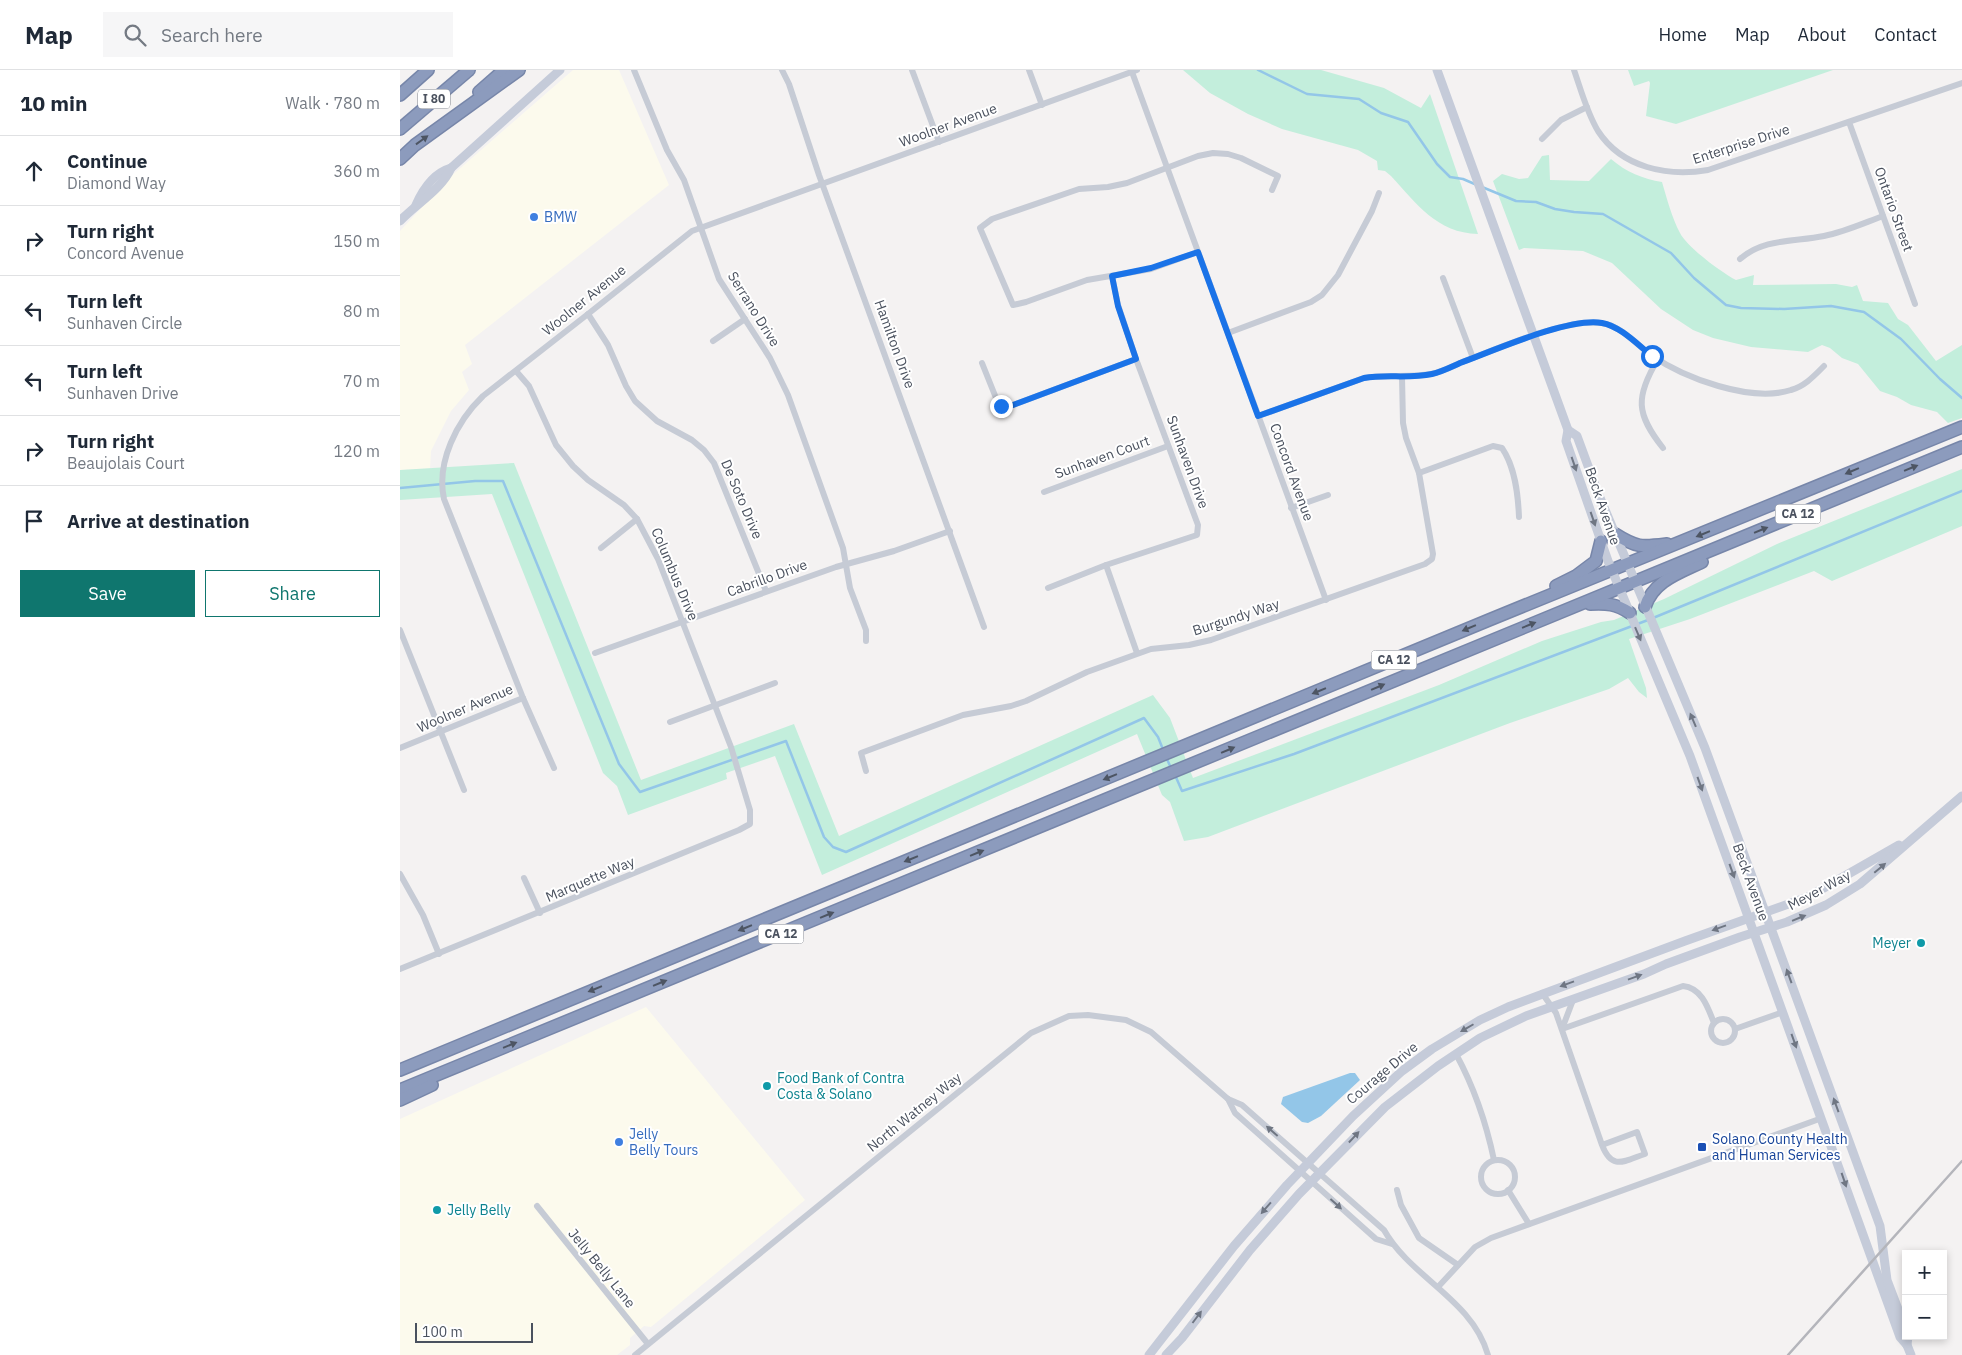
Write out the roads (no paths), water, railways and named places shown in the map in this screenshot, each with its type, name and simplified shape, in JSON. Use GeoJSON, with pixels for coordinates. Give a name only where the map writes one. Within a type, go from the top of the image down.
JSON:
{"type":"FeatureCollection","features":[{"type":"Feature","properties":{"kind":"highway","name":"I 80"},"geometry":{"type":"LineString","coordinates":[[400,95],[428,70]]}},
{"type":"Feature","properties":{"kind":"highway","name":"I 80"},"geometry":{"type":"LineString","coordinates":[[400,129],[469,70]]}},
{"type":"Feature","properties":{"kind":"highway"},"geometry":{"type":"LineString","coordinates":[[446,124],[504,70]]}},
{"type":"Feature","properties":{"kind":"highway"},"geometry":{"type":"LineString","coordinates":[[400,159],[519,70]]}},
{"type":"Feature","properties":{"kind":"highway","name":"CA 12"},"geometry":{"type":"LineString","coordinates":[[400,1070],[1489,620],[1962,427]]}},
{"type":"Feature","properties":{"kind":"highway","name":"CA 12"},"geometry":{"type":"LineString","coordinates":[[400,1090],[1962,448]]}},
{"type":"Feature","properties":{"kind":"highway"},"geometry":{"type":"LineString","coordinates":[[1615,534],[1633,545],[1644,546],[1681,542]]}},
{"type":"Feature","properties":{"kind":"highway"},"geometry":{"type":"LineString","coordinates":[[1646,607],[1648,596],[1668,578],[1709,558],[1738,539]]}},
{"type":"Feature","properties":{"kind":"highway"},"geometry":{"type":"LineString","coordinates":[[1489,620],[1588,568],[1596,561],[1601,540]]}},
{"type":"Feature","properties":{"kind":"highway"},"geometry":{"type":"LineString","coordinates":[[1581,604],[1610,603],[1620,606],[1630,614]]}},
{"type":"Feature","properties":{"kind":"highway"},"geometry":{"type":"LineString","coordinates":[[400,1063],[437,1054]]}},
{"type":"Feature","properties":{"kind":"highway"},"geometry":{"type":"LineString","coordinates":[[400,1100],[443,1080],[480,1057]]}},
{"type":"Feature","properties":{"kind":"street"},"geometry":{"type":"LineString","coordinates":[[400,221],[416,205],[429,196],[451,168],[560,70]]}},
{"type":"Feature","properties":{"kind":"street","name":"Serrano Drive"},"geometry":{"type":"LineString","coordinates":[[634,70],[667,150],[684,180],[719,280],[770,358],[788,395],[843,548],[850,588],[866,630],[866,641]]}},
{"type":"Feature","properties":{"kind":"street","name":"Hamilton Drive"},"geometry":{"type":"LineString","coordinates":[[782,70],[789,84],[822,184],[984,627]]}},
{"type":"Feature","properties":{"kind":"street"},"geometry":{"type":"LineString","coordinates":[[912,70],[939,142]]}},
{"type":"Feature","properties":{"kind":"street"},"geometry":{"type":"LineString","coordinates":[[1029,70],[1042,105]]}},
{"type":"Feature","properties":{"kind":"street","name":"Beck Avenue"},"geometry":{"type":"LineString","coordinates":[[1437,70],[1568,430],[1566,441],[1612,571],[1690,756],[1900,1337],[1908,1341],[1911,1355]]}},
{"type":"Feature","properties":{"kind":"street","name":"Enterprise Drive"},"geometry":{"type":"LineString","coordinates":[[1574,70],[1587,107],[1599,132],[1631,160],[1650,169],[1670,173],[1691,173],[1708,170],[1962,83]]}},
{"type":"Feature","properties":{"kind":"street","name":"Woolner Avenue"},"geometry":{"type":"LineString","coordinates":[[400,748],[524,698],[444,499],[442,483],[446,455],[471,408],[483,396],[588,314],[684,235],[700,227],[1135,71]]}},
{"type":"Feature","properties":{"kind":"street","name":"Concord Avenue"},"geometry":{"type":"LineString","coordinates":[[1135,71],[1198,252],[1326,600]]}},
{"type":"Feature","properties":{"kind":"street"},"geometry":{"type":"LineString","coordinates":[[1542,139],[1561,120],[1587,107]]}},
{"type":"Feature","properties":{"kind":"street","name":"Ontario Street"},"geometry":{"type":"LineString","coordinates":[[1849,122],[1915,304]]}},
{"type":"Feature","properties":{"kind":"street"},"geometry":{"type":"LineString","coordinates":[[1198,252],[1151,268],[1087,280],[1026,302],[1013,304],[980,228],[992,219],[1079,189],[1108,187],[1128,183],[1198,156],[1213,153],[1228,154],[1241,158],[1278,176],[1272,190]]}},
{"type":"Feature","properties":{"kind":"street"},"geometry":{"type":"LineString","coordinates":[[1228,333],[1303,305],[1322,295],[1338,275],[1372,211],[1379,193]]}},
{"type":"Feature","properties":{"kind":"street"},"geometry":{"type":"LineString","coordinates":[[1740,259],[1748,252],[1762,245],[1825,236],[1883,216]]}},
{"type":"Feature","properties":{"kind":"street","name":"Sunhaven Drive"},"geometry":{"type":"LineString","coordinates":[[1106,565],[1197,535],[1198,525],[1136,359],[1118,306],[1112,276]]}},
{"type":"Feature","properties":{"kind":"street"},"geometry":{"type":"LineString","coordinates":[[1443,278],[1473,358]]}},
{"type":"Feature","properties":{"kind":"street","name":"De Soto Drive"},"geometry":{"type":"LineString","coordinates":[[588,314],[608,345],[626,386],[635,401],[657,421],[692,440],[704,450],[714,463],[766,591]]}},
{"type":"Feature","properties":{"kind":"street"},"geometry":{"type":"LineString","coordinates":[[713,341],[745,319]]}},
{"type":"Feature","properties":{"kind":"street"},"geometry":{"type":"LineString","coordinates":[[1258,416],[1364,378],[1378,375],[1402,377],[1432,374],[1535,336],[1577,323],[1602,323],[1624,334],[1658,359],[1688,375],[1733,390],[1773,394],[1791,390],[1808,382],[1824,366]]}},
{"type":"Feature","properties":{"kind":"street"},"geometry":{"type":"LineString","coordinates":[[982,363],[1001,406],[1013,405],[1136,359]]}},
{"type":"Feature","properties":{"kind":"street"},"geometry":{"type":"LineString","coordinates":[[1658,359],[1642,392],[1641,403],[1644,420],[1651,433],[1663,448]]}},
{"type":"Feature","properties":{"kind":"street","name":"Columbus Drive"},"geometry":{"type":"LineString","coordinates":[[516,371],[529,386],[556,444],[573,466],[588,480],[624,505],[637,519],[658,559],[731,747],[736,769],[750,810],[750,824]]}},
{"type":"Feature","properties":{"kind":"street","name":"Burgundy Way"},"geometry":{"type":"LineString","coordinates":[[866,771],[861,753],[963,715],[1011,706],[1026,701],[1088,672],[1151,648],[1189,646],[1211,640],[1425,564],[1432,559],[1433,554],[1419,474],[1406,438],[1403,423],[1402,377]]}},
{"type":"Feature","properties":{"kind":"street","name":"Beck Avenue"},"geometry":{"type":"LineString","coordinates":[[1568,430],[1577,436],[1615,534],[1705,748],[1880,1226],[1887,1280],[1902,1319]]}},
{"type":"Feature","properties":{"kind":"street","name":"Sunhaven Court"},"geometry":{"type":"LineString","coordinates":[[1044,492],[1168,446]]}},
{"type":"Feature","properties":{"kind":"street"},"geometry":{"type":"LineString","coordinates":[[1419,474],[1492,446],[1502,448],[1508,457],[1518,494],[1519,516]]}},
{"type":"Feature","properties":{"kind":"street"},"geometry":{"type":"LineString","coordinates":[[1291,508],[1328,495]]}},
{"type":"Feature","properties":{"kind":"street"},"geometry":{"type":"LineString","coordinates":[[601,548],[613,541],[637,519]]}},
{"type":"Feature","properties":{"kind":"street","name":"Cabrillo Drive"},"geometry":{"type":"LineString","coordinates":[[595,653],[846,563],[894,551],[950,531]]}},
{"type":"Feature","properties":{"kind":"street"},"geometry":{"type":"LineString","coordinates":[[1048,588],[1106,565],[1137,653]]}},
{"type":"Feature","properties":{"kind":"street"},"geometry":{"type":"LineString","coordinates":[[400,630],[464,790]]}},
{"type":"Feature","properties":{"kind":"street"},"geometry":{"type":"LineString","coordinates":[[670,722],[775,683]]}},
{"type":"Feature","properties":{"kind":"street"},"geometry":{"type":"LineString","coordinates":[[524,698],[554,768]]}},
{"type":"Feature","properties":{"kind":"street","name":"Meyer Way"},"geometry":{"type":"LineString","coordinates":[[1754,932],[1809,914],[1843,896],[1860,884],[1962,796]]}},
{"type":"Feature","properties":{"kind":"street","name":"Marquette Way"},"geometry":{"type":"LineString","coordinates":[[400,969],[540,913],[750,824]]}},
{"type":"Feature","properties":{"kind":"street","name":"Meyer Way"},"geometry":{"type":"LineString","coordinates":[[1766,913],[1808,897],[1911,839]]}},
{"type":"Feature","properties":{"kind":"street"},"geometry":{"type":"LineString","coordinates":[[400,874],[423,915],[439,954]]}},
{"type":"Feature","properties":{"kind":"street"},"geometry":{"type":"LineString","coordinates":[[524,878],[540,913]]}},
{"type":"Feature","properties":{"kind":"street","name":"Courage Drive"},"geometry":{"type":"LineString","coordinates":[[1149,1355],[1234,1246],[1299,1172],[1353,1116],[1402,1071],[1432,1049],[1480,1020],[1542,993],[1766,913]]}},
{"type":"Feature","properties":{"kind":"street","name":"Courage Drive"},"geometry":{"type":"LineString","coordinates":[[1156,1348],[1166,1355],[1182,1338],[1250,1250],[1311,1182],[1384,1107],[1411,1085],[1480,1038],[1526,1016],[1754,932]]}},
{"type":"Feature","properties":{"kind":"street"},"geometry":{"type":"LineString","coordinates":[[1562,1029],[1683,986],[1690,987],[1701,996],[1714,1023],[1712,1034],[1719,1042],[1730,1041],[1734,1036],[1735,1030],[1728,1020],[1720,1019],[1714,1023]]}},
{"type":"Feature","properties":{"kind":"street"},"geometry":{"type":"LineString","coordinates":[[1542,993],[1552,1006],[1562,1029],[1602,1145],[1606,1155],[1612,1162],[1619,1163],[1645,1154],[1637,1132],[1602,1145]]}},
{"type":"Feature","properties":{"kind":"street"},"geometry":{"type":"LineString","coordinates":[[1562,1029],[1573,1000]]}},
{"type":"Feature","properties":{"kind":"street"},"geometry":{"type":"LineString","coordinates":[[1735,1030],[1784,1012]]}},
{"type":"Feature","properties":{"kind":"street","name":"North Watney Way"},"geometry":{"type":"LineString","coordinates":[[635,1355],[1018,1043],[1049,1024],[1069,1016],[1088,1015],[1126,1020],[1151,1032],[1228,1099],[1242,1105],[1309,1163],[1384,1230],[1392,1244]]}},
{"type":"Feature","properties":{"kind":"street"},"geometry":{"type":"LineString","coordinates":[[1456,1054],[1469,1078],[1486,1122],[1494,1160]]}},
{"type":"Feature","properties":{"kind":"street","name":"North Watney Way"},"geometry":{"type":"LineString","coordinates":[[1228,1099],[1235,1114],[1299,1172],[1376,1239],[1392,1244]]}},
{"type":"Feature","properties":{"kind":"street"},"geometry":{"type":"LineString","coordinates":[[1438,1287],[1475,1247],[1490,1238],[1822,1118]]}},
{"type":"Feature","properties":{"kind":"street"},"geometry":{"type":"LineString","coordinates":[[1494,1160],[1507,1162],[1514,1173],[1512,1185],[1508,1190],[1495,1193],[1489,1191],[1482,1180],[1484,1168],[1494,1160]]}},
{"type":"Feature","properties":{"kind":"street"},"geometry":{"type":"LineString","coordinates":[[1397,1190],[1401,1205],[1419,1238],[1458,1265]]}},
{"type":"Feature","properties":{"kind":"street"},"geometry":{"type":"LineString","coordinates":[[1508,1190],[1529,1224]]}},
{"type":"Feature","properties":{"kind":"street","name":"Jelly Belly Lane"},"geometry":{"type":"LineString","coordinates":[[537,1206],[648,1344]]}},
{"type":"Feature","properties":{"kind":"street"},"geometry":{"type":"LineString","coordinates":[[1392,1244],[1462,1310],[1477,1328],[1488,1355]]}},
{"type":"Feature","properties":{"kind":"water"},"geometry":{"type":"Polygon","coordinates":[[[1350,1073],[1355,1073],[1360,1080],[1321,1116],[1308,1123],[1302,1122],[1281,1104],[1283,1097],[1350,1073]]]}},
{"type":"Feature","properties":{"kind":"waterway"},"geometry":{"type":"LineString","coordinates":[[1258,70],[1307,94],[1359,99],[1381,113],[1408,122],[1437,164],[1450,177],[1463,179],[1477,185]]}},
{"type":"Feature","properties":{"kind":"waterway"},"geometry":{"type":"LineString","coordinates":[[1482,187],[1516,201],[1536,202],[1555,209],[1574,212],[1603,214],[1671,253],[1694,278],[1726,305],[1741,308],[1784,309],[1831,306],[1864,312],[1901,339],[1940,379],[1962,398]]}},
{"type":"Feature","properties":{"kind":"waterway"},"geometry":{"type":"LineString","coordinates":[[400,488],[475,481],[503,481],[619,764],[640,792],[786,741],[824,837],[833,847],[846,852],[1144,718],[1158,737],[1164,752]]}},
{"type":"Feature","properties":{"kind":"waterway"},"geometry":{"type":"LineString","coordinates":[[1653,618],[1962,491]]}},
{"type":"Feature","properties":{"kind":"waterway"},"geometry":{"type":"LineString","coordinates":[[1175,775],[1182,791],[1294,754],[1648,620]]}},
{"type":"Feature","properties":{"kind":"waterway"},"geometry":{"type":"LineString","coordinates":[[1166,757],[1171,768]]}},
{"type":"Feature","properties":{"kind":"railway"},"geometry":{"type":"LineString","coordinates":[[1788,1355],[1962,1161]]}},
{"type":"Feature","properties":{"kind":"place","name":"BMW"},"geometry":{"type":"Point","coordinates":[534,217]}},
{"type":"Feature","properties":{"kind":"place","name":"Meyer"},"geometry":{"type":"Point","coordinates":[1921,943]}},
{"type":"Feature","properties":{"kind":"place","name":"Food Bank of Contra Costa & Solano"},"geometry":{"type":"Point","coordinates":[767,1086]}},
{"type":"Feature","properties":{"kind":"place","name":"Jelly Belly Tours"},"geometry":{"type":"Point","coordinates":[619,1142]}},
{"type":"Feature","properties":{"kind":"place","name":"Solano County Health and Human Services"},"geometry":{"type":"Point","coordinates":[1702,1147]}},
{"type":"Feature","properties":{"kind":"place","name":"Jelly Belly"},"geometry":{"type":"Point","coordinates":[437,1210]}}]}
